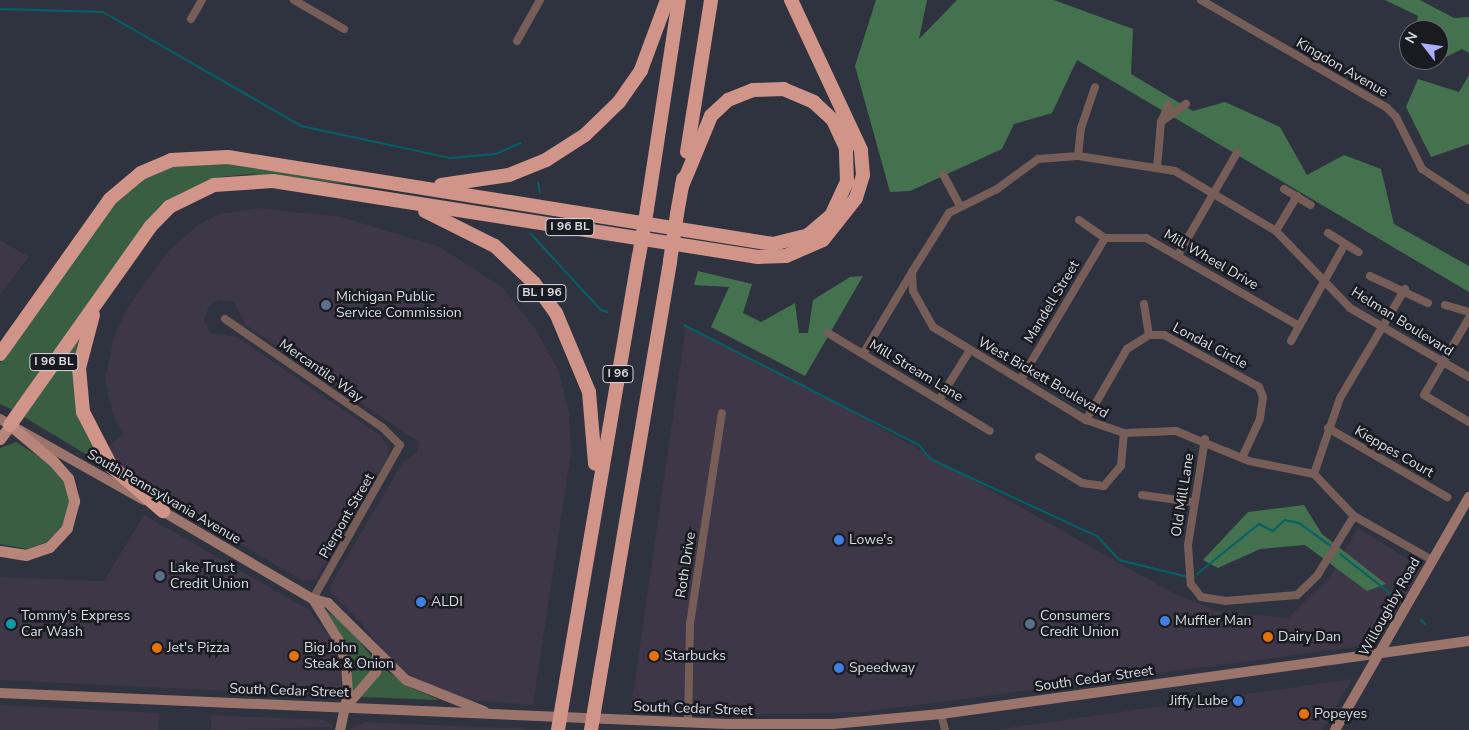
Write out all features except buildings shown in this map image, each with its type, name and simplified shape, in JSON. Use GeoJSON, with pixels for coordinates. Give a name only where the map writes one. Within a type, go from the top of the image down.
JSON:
{"type":"FeatureCollection","features":[{"type":"Feature","properties":{"kind":"highway","name":"I 96 BL"},"geometry":{"type":"LineString","coordinates":[[378,181],[479,183],[528,168],[565,149],[603,119],[635,80],[652,46],[667,0]]}},
{"type":"Feature","properties":{"kind":"highway","name":"I 96"},"geometry":{"type":"LineString","coordinates":[[558,730],[596,492],[640,256],[679,0]]}},
{"type":"Feature","properties":{"kind":"highway","name":"I 96"},"geometry":{"type":"LineString","coordinates":[[591,730],[670,261],[710,0]]}},
{"type":"Feature","properties":{"kind":"highway","name":"I 96 BL"},"geometry":{"type":"LineString","coordinates":[[5,422],[157,218],[202,188],[258,179],[748,256],[786,256],[812,246],[823,240],[848,211],[860,183],[862,163],[858,137],[791,0]]}},
{"type":"Feature","properties":{"kind":"highway","name":"I 96 BL"},"geometry":{"type":"LineString","coordinates":[[0,354],[104,206],[126,184],[154,166],[187,156],[212,155],[778,244],[811,233],[833,212],[847,182],[846,148],[833,120],[814,102],[784,89],[754,90],[728,100],[711,116],[682,186]]}},
{"type":"Feature","properties":{"kind":"highway","name":"BL I 96"},"geometry":{"type":"LineString","coordinates":[[361,194],[458,224],[495,246],[544,296],[567,332],[589,392],[596,492]]}},
{"type":"Feature","properties":{"kind":"highway"},"geometry":{"type":"LineString","coordinates":[[98,298],[80,361],[83,412],[111,466],[163,511]]}},
{"type":"Feature","properties":{"kind":"main road","name":"I 96 BL"},"geometry":{"type":"LineString","coordinates":[[0,439],[5,422]]}},
{"type":"Feature","properties":{"kind":"main road","name":"South Pennsylvania Avenue"},"geometry":{"type":"LineString","coordinates":[[5,422],[339,613],[377,655],[416,686],[494,714]]}},
{"type":"Feature","properties":{"kind":"main road"},"geometry":{"type":"LineString","coordinates":[[0,551],[22,555],[45,549],[64,532],[73,506],[72,488],[62,469],[5,422]]}},
{"type":"Feature","properties":{"kind":"main road","name":"Willoughby Road"},"geometry":{"type":"LineString","coordinates":[[1335,730],[1382,652],[1469,497]]}},
{"type":"Feature","properties":{"kind":"main road"},"geometry":{"type":"LineString","coordinates":[[313,599],[343,653],[348,679],[345,708],[340,730]]}},
{"type":"Feature","properties":{"kind":"main road","name":"South Cedar Street"},"geometry":{"type":"LineString","coordinates":[[0,693],[688,722],[727,727],[833,724],[941,714],[1382,652],[1469,642]]}},
{"type":"Feature","properties":{"kind":"main road"},"geometry":{"type":"LineString","coordinates":[[345,708],[376,672],[377,655]]}},
{"type":"Feature","properties":{"kind":"street"},"geometry":{"type":"LineString","coordinates":[[191,19],[202,0]]}},
{"type":"Feature","properties":{"kind":"street"},"geometry":{"type":"LineString","coordinates":[[294,0],[344,29]]}},
{"type":"Feature","properties":{"kind":"street"},"geometry":{"type":"LineString","coordinates":[[517,41],[540,0]]}},
{"type":"Feature","properties":{"kind":"street","name":"Kingdon Avenue"},"geometry":{"type":"LineString","coordinates":[[1201,0],[1387,108],[1396,117],[1422,169],[1469,200]]}},
{"type":"Feature","properties":{"kind":"street"},"geometry":{"type":"LineString","coordinates":[[1078,156],[1081,128],[1095,87]]}},
{"type":"Feature","properties":{"kind":"street"},"geometry":{"type":"LineString","coordinates":[[1161,122],[1186,104]]}},
{"type":"Feature","properties":{"kind":"street"},"geometry":{"type":"LineString","coordinates":[[1157,168],[1161,122],[1169,105]]}},
{"type":"Feature","properties":{"kind":"street"},"geometry":{"type":"LineString","coordinates":[[1178,255],[1238,154]]}},
{"type":"Feature","properties":{"kind":"street","name":"Helman Boulevard"},"geometry":{"type":"LineString","coordinates":[[960,206],[997,189],[1038,159],[1078,156],[1157,168],[1188,176],[1215,191],[1276,231],[1324,285],[1350,308],[1469,377]]}},
{"type":"Feature","properties":{"kind":"street"},"geometry":{"type":"LineString","coordinates":[[863,354],[943,221],[960,206],[943,174]]}},
{"type":"Feature","properties":{"kind":"street"},"geometry":{"type":"LineString","coordinates":[[1284,188],[1311,205]]}},
{"type":"Feature","properties":{"kind":"street"},"geometry":{"type":"LineString","coordinates":[[1276,231],[1297,196]]}},
{"type":"Feature","properties":{"kind":"street"},"geometry":{"type":"LineString","coordinates":[[1080,220],[1105,238]]}},
{"type":"Feature","properties":{"kind":"street"},"geometry":{"type":"LineString","coordinates":[[1328,233],[1359,252]]}},
{"type":"Feature","properties":{"kind":"street","name":"Mill Wheel Drive"},"geometry":{"type":"LineString","coordinates":[[1105,238],[1146,238],[1299,326]]}},
{"type":"Feature","properties":{"kind":"street","name":"Mandell Street"},"geometry":{"type":"LineString","coordinates":[[1021,379],[1105,238]]}},
{"type":"Feature","properties":{"kind":"street"},"geometry":{"type":"LineString","coordinates":[[1291,341],[1324,285],[1345,244]]}},
{"type":"Feature","properties":{"kind":"street","name":"West Bickett Boulevard"},"geometry":{"type":"LineString","coordinates":[[912,272],[913,291],[925,318],[970,350],[1021,379],[1086,420],[1124,433],[1176,430],[1205,439],[1242,458],[1314,474]]}},
{"type":"Feature","properties":{"kind":"street"},"geometry":{"type":"LineString","coordinates":[[1370,276],[1405,288],[1428,303]]}},
{"type":"Feature","properties":{"kind":"street"},"geometry":{"type":"LineString","coordinates":[[1405,288],[1328,428],[1314,474],[1354,516],[1432,560]]}},
{"type":"Feature","properties":{"kind":"street"},"geometry":{"type":"LineString","coordinates":[[1086,420],[1121,356],[1149,335],[1144,304]]}},
{"type":"Feature","properties":{"kind":"street"},"geometry":{"type":"LineString","coordinates":[[1445,305],[1469,312]]}},
{"type":"Feature","properties":{"kind":"street"},"geometry":{"type":"LineString","coordinates":[[1469,318],[1424,395],[1469,422]]}},
{"type":"Feature","properties":{"kind":"street","name":"Mercantile Way"},"geometry":{"type":"LineString","coordinates":[[225,319],[382,428],[400,445]]}},
{"type":"Feature","properties":{"kind":"street","name":"Mill Stream Lane"},"geometry":{"type":"LineString","coordinates":[[828,333],[990,431]]}},
{"type":"Feature","properties":{"kind":"street","name":"Londal Circle"},"geometry":{"type":"LineString","coordinates":[[1149,335],[1173,338],[1259,387],[1263,397],[1260,419],[1242,458]]}},
{"type":"Feature","properties":{"kind":"street"},"geometry":{"type":"LineString","coordinates":[[939,400],[970,350]]}},
{"type":"Feature","properties":{"kind":"street","name":"Roth Drive"},"geometry":{"type":"LineString","coordinates":[[688,722],[690,624],[722,413]]}},
{"type":"Feature","properties":{"kind":"street","name":"Kieppes Court"},"geometry":{"type":"LineString","coordinates":[[1328,428],[1447,497]]}},
{"type":"Feature","properties":{"kind":"street"},"geometry":{"type":"LineString","coordinates":[[1039,456],[1082,482],[1104,486],[1121,466],[1124,433]]}},
{"type":"Feature","properties":{"kind":"street","name":"Old Mill Lane"},"geometry":{"type":"LineString","coordinates":[[1205,439],[1192,502],[1191,584],[1201,597],[1225,601],[1296,595],[1317,576],[1354,516]]}},
{"type":"Feature","properties":{"kind":"street","name":"Pierpont Street"},"geometry":{"type":"LineString","coordinates":[[313,599],[400,445]]}},
{"type":"Feature","properties":{"kind":"street"},"geometry":{"type":"LineString","coordinates":[[1142,494],[1192,502]]}},
{"type":"Feature","properties":{"kind":"street"},"geometry":{"type":"LineString","coordinates":[[941,714],[944,730]]}},
{"type":"Feature","properties":{"kind":"shaded area"},"geometry":{"type":"Polygon","coordinates":[[[259,208],[341,217],[440,247],[503,288],[536,330],[559,372],[569,414],[571,452],[533,705],[469,700],[427,687],[387,658],[363,625],[331,593],[330,586],[403,462],[417,452],[419,442],[246,325],[234,302],[219,300],[209,306],[204,320],[210,333],[237,337],[381,436],[388,446],[387,459],[316,579],[303,581],[153,492],[125,472],[106,449],[123,435],[113,415],[105,379],[115,333],[128,307],[168,252],[198,225],[219,214],[259,208]]]}},
{"type":"Feature","properties":{"kind":"shaded area"},"geometry":{"type":"Polygon","coordinates":[[[0,240],[29,257],[0,294],[0,240]]]}},
{"type":"Feature","properties":{"kind":"shaded area"},"geometry":{"type":"Polygon","coordinates":[[[686,326],[803,384],[1167,590],[1216,611],[1288,618],[1332,574],[1358,528],[1422,568],[1377,644],[865,712],[708,715],[631,708],[686,326]]]}},
{"type":"Feature","properties":{"kind":"shaded area"},"geometry":{"type":"Polygon","coordinates":[[[144,515],[309,610],[335,644],[342,665],[341,692],[333,696],[0,680],[0,577],[104,581],[144,515]]]}},
{"type":"Feature","properties":{"kind":"shaded area"},"geometry":{"type":"Polygon","coordinates":[[[1352,679],[1322,730],[995,730],[1352,679]]]}},
{"type":"Feature","properties":{"kind":"shaded area"},"geometry":{"type":"Polygon","coordinates":[[[0,705],[159,713],[158,730],[0,730],[0,705]]]}},
{"type":"Feature","properties":{"kind":"shaded area"},"geometry":{"type":"Polygon","coordinates":[[[211,715],[326,720],[333,727],[211,730],[211,715]]]}},
{"type":"Feature","properties":{"kind":"shaded area"},"geometry":{"type":"Polygon","coordinates":[[[364,722],[503,728],[523,727],[523,730],[349,730],[364,722]]]}},
{"type":"Feature","properties":{"kind":"green space"},"geometry":{"type":"Polygon","coordinates":[[[876,0],[927,0],[919,39],[957,0],[1054,0],[1133,29],[1131,74],[1193,111],[1225,102],[1280,127],[1307,175],[1344,155],[1381,169],[1394,224],[1469,266],[1469,292],[1077,60],[1052,113],[1014,124],[1002,149],[910,191],[890,192],[855,66],[876,0]]]}},
{"type":"Feature","properties":{"kind":"green space"},"geometry":{"type":"Polygon","coordinates":[[[1385,0],[1420,0],[1454,18],[1469,17],[1469,53],[1462,49],[1449,56],[1449,20],[1417,20],[1418,16],[1385,0]]]}},
{"type":"Feature","properties":{"kind":"green space"},"geometry":{"type":"Polygon","coordinates":[[[1469,75],[1469,144],[1431,157],[1406,107],[1418,79],[1459,92],[1469,75]]]}},
{"type":"Feature","properties":{"kind":"green space"},"geometry":{"type":"Polygon","coordinates":[[[210,160],[357,185],[250,174],[221,177],[181,193],[13,410],[0,404],[0,363],[114,203],[146,177],[174,165],[210,160]]]}},
{"type":"Feature","properties":{"kind":"green space"},"geometry":{"type":"Polygon","coordinates":[[[698,271],[752,284],[743,313],[761,322],[795,303],[799,333],[808,333],[813,300],[850,277],[863,276],[805,376],[711,327],[729,287],[694,285],[698,271]]]}},
{"type":"Feature","properties":{"kind":"green space"},"geometry":{"type":"Polygon","coordinates":[[[79,339],[76,360],[104,465],[24,417],[79,339]]]}},
{"type":"Feature","properties":{"kind":"green space"},"geometry":{"type":"Polygon","coordinates":[[[16,442],[48,462],[62,477],[69,501],[63,525],[47,542],[27,549],[0,544],[0,448],[16,442]]]}},
{"type":"Feature","properties":{"kind":"green space"},"geometry":{"type":"Polygon","coordinates":[[[1304,505],[1322,534],[1386,584],[1367,591],[1305,545],[1260,549],[1218,568],[1203,560],[1248,512],[1304,505]]]}},
{"type":"Feature","properties":{"kind":"green space"},"geometry":{"type":"Polygon","coordinates":[[[322,607],[347,626],[373,658],[373,669],[353,694],[346,646],[322,607]]]}},
{"type":"Feature","properties":{"kind":"green space"},"geometry":{"type":"Polygon","coordinates":[[[383,668],[411,688],[440,700],[361,697],[383,668]]]}},
{"type":"Feature","properties":{"kind":"waterway"},"geometry":{"type":"LineString","coordinates":[[0,9],[103,12],[301,126],[450,158],[496,154],[521,143]]}},
{"type":"Feature","properties":{"kind":"waterway"},"geometry":{"type":"LineString","coordinates":[[538,183],[540,193]]}},
{"type":"Feature","properties":{"kind":"waterway"},"geometry":{"type":"LineString","coordinates":[[531,234],[601,310],[608,312]]}},
{"type":"Feature","properties":{"kind":"waterway"},"geometry":{"type":"LineString","coordinates":[[684,325],[920,446],[930,459],[1097,536],[1119,560],[1188,577]]}},
{"type":"Feature","properties":{"kind":"waterway"},"geometry":{"type":"LineString","coordinates":[[1197,574],[1259,524],[1273,531],[1285,520],[1299,523],[1331,546]]}},
{"type":"Feature","properties":{"kind":"waterway"},"geometry":{"type":"LineString","coordinates":[[1340,554],[1395,597]]}},
{"type":"Feature","properties":{"kind":"waterway"},"geometry":{"type":"LineString","coordinates":[[1421,620],[1425,624]]}},
{"type":"Feature","properties":{"kind":"place","name":"Michigan Public Service Commission"},"geometry":{"type":"Point","coordinates":[326,305]}},
{"type":"Feature","properties":{"kind":"place","name":"Lowe's"},"geometry":{"type":"Point","coordinates":[839,540]}},
{"type":"Feature","properties":{"kind":"place","name":"Lake Trust Credit Union"},"geometry":{"type":"Point","coordinates":[160,576]}},
{"type":"Feature","properties":{"kind":"place","name":"ALDI"},"geometry":{"type":"Point","coordinates":[421,602]}},
{"type":"Feature","properties":{"kind":"place","name":"Muffler Man"},"geometry":{"type":"Point","coordinates":[1165,621]}},
{"type":"Feature","properties":{"kind":"place","name":"Tommy's Express Car Wash"},"geometry":{"type":"Point","coordinates":[11,624]}},
{"type":"Feature","properties":{"kind":"place","name":"Consumers Credit Union"},"geometry":{"type":"Point","coordinates":[1030,624]}},
{"type":"Feature","properties":{"kind":"place","name":"Dairy Dan"},"geometry":{"type":"Point","coordinates":[1268,637]}},
{"type":"Feature","properties":{"kind":"place","name":"Jet's Pizza"},"geometry":{"type":"Point","coordinates":[157,648]}},
{"type":"Feature","properties":{"kind":"place","name":"Big John Steak & Onion"},"geometry":{"type":"Point","coordinates":[294,656]}},
{"type":"Feature","properties":{"kind":"place","name":"Starbucks"},"geometry":{"type":"Point","coordinates":[654,656]}},
{"type":"Feature","properties":{"kind":"place","name":"Speedway"},"geometry":{"type":"Point","coordinates":[839,668]}},
{"type":"Feature","properties":{"kind":"place","name":"Jiffy Lube"},"geometry":{"type":"Point","coordinates":[1238,701]}},
{"type":"Feature","properties":{"kind":"place","name":"Popeyes"},"geometry":{"type":"Point","coordinates":[1304,714]}}]}
